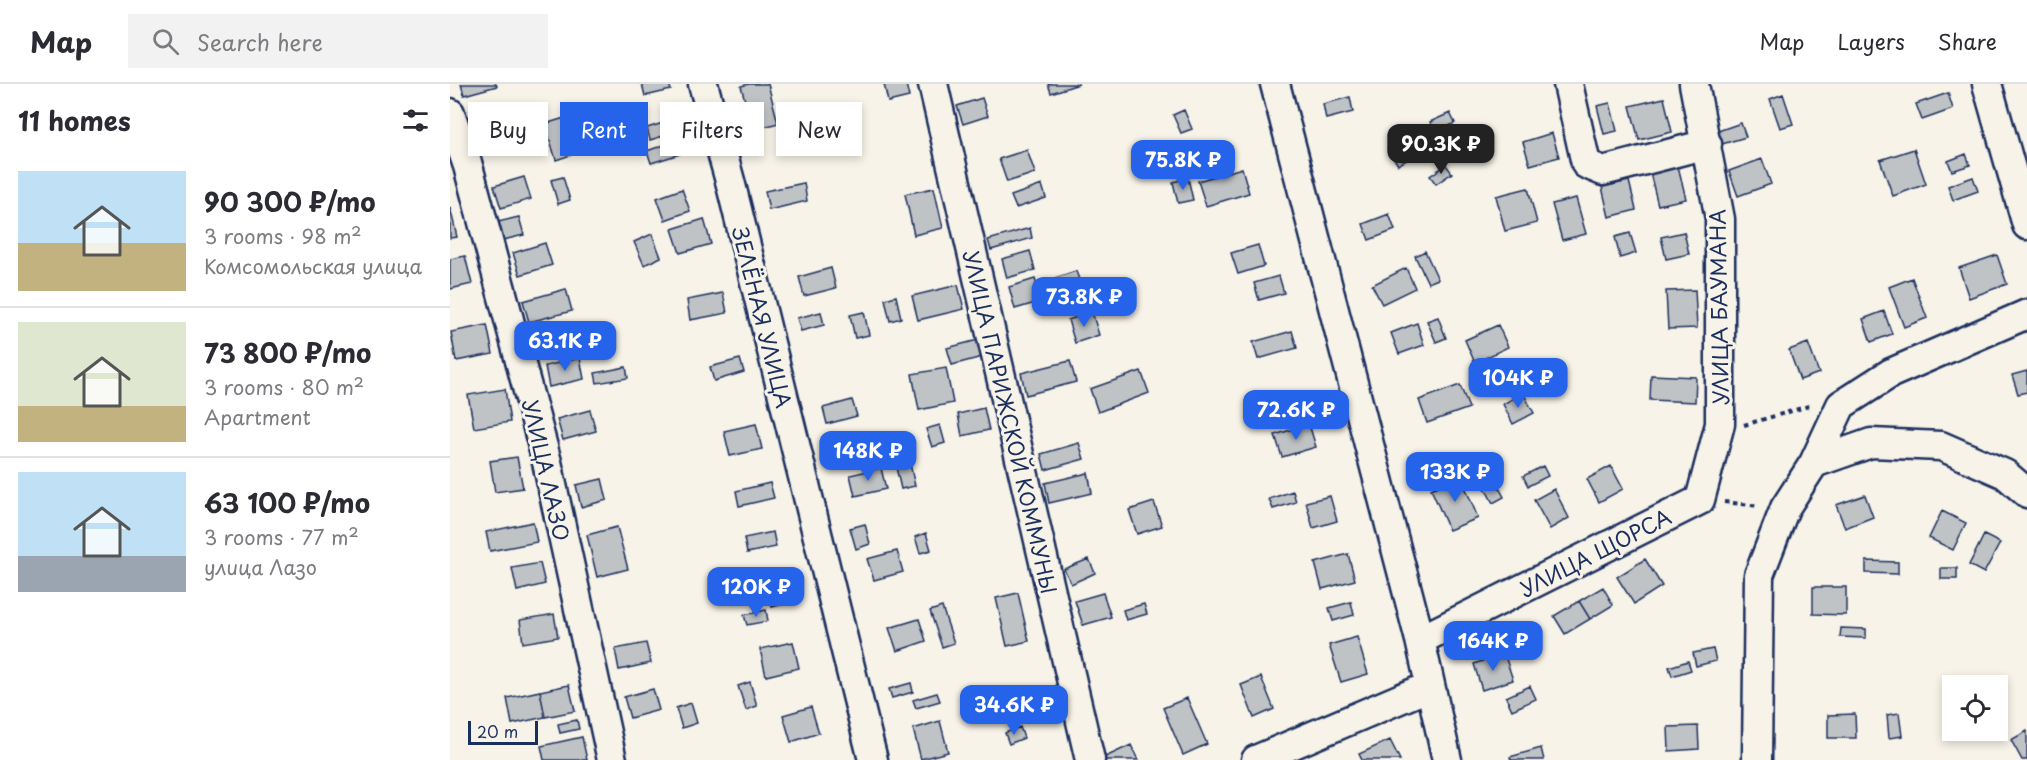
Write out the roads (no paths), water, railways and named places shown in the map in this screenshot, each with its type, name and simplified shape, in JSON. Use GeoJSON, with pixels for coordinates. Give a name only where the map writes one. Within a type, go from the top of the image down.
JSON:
{"type":"FeatureCollection","features":[{"type":"Feature","properties":{"kind":"street","name":"ЗЕЛЁНАЯ УЛИЦА"},"geometry":{"type":"LineString","coordinates":[[703,84],[730,181],[873,760]]}},
{"type":"Feature","properties":{"kind":"street","name":"УЛИЦА ПАРИЖСКОЙ КОММУНЫ"},"geometry":{"type":"LineString","coordinates":[[933,84],[1090,760]]}},
{"type":"Feature","properties":{"kind":"street"},"geometry":{"type":"LineString","coordinates":[[1275,84],[1420,640],[1447,760]]}},
{"type":"Feature","properties":{"kind":"street"},"geometry":{"type":"LineString","coordinates":[[1568,84],[1586,164],[1603,171],[1707,144]]}},
{"type":"Feature","properties":{"kind":"street","name":"УЛИЦА БАУМАНА"},"geometry":{"type":"LineString","coordinates":[[1694,84],[1720,219],[1720,424],[1700,500]]}},
{"type":"Feature","properties":{"kind":"street"},"geometry":{"type":"LineString","coordinates":[[1987,84],[2027,225]]}},
{"type":"Feature","properties":{"kind":"street","name":"УЛИЦА ЛАЗО"},"geometry":{"type":"LineString","coordinates":[[450,113],[468,166],[547,462],[612,760]]}},
{"type":"Feature","properties":{"kind":"street"},"geometry":{"type":"LineString","coordinates":[[1757,760],[1759,575],[1785,508],[1814,463],[1841,405],[1891,373],[2027,314]]}},
{"type":"Feature","properties":{"kind":"street"},"geometry":{"type":"LineString","coordinates":[[1814,463],[1871,443],[1941,446],[2005,474],[2027,493]]}},
{"type":"Feature","properties":{"kind":"street","name":"УЛИЦА ЩОРСА"},"geometry":{"type":"LineString","coordinates":[[1420,640],[1700,500]]}},
{"type":"Feature","properties":{"kind":"street"},"geometry":{"type":"LineString","coordinates":[[1256,760],[1430,686]]}}]}
